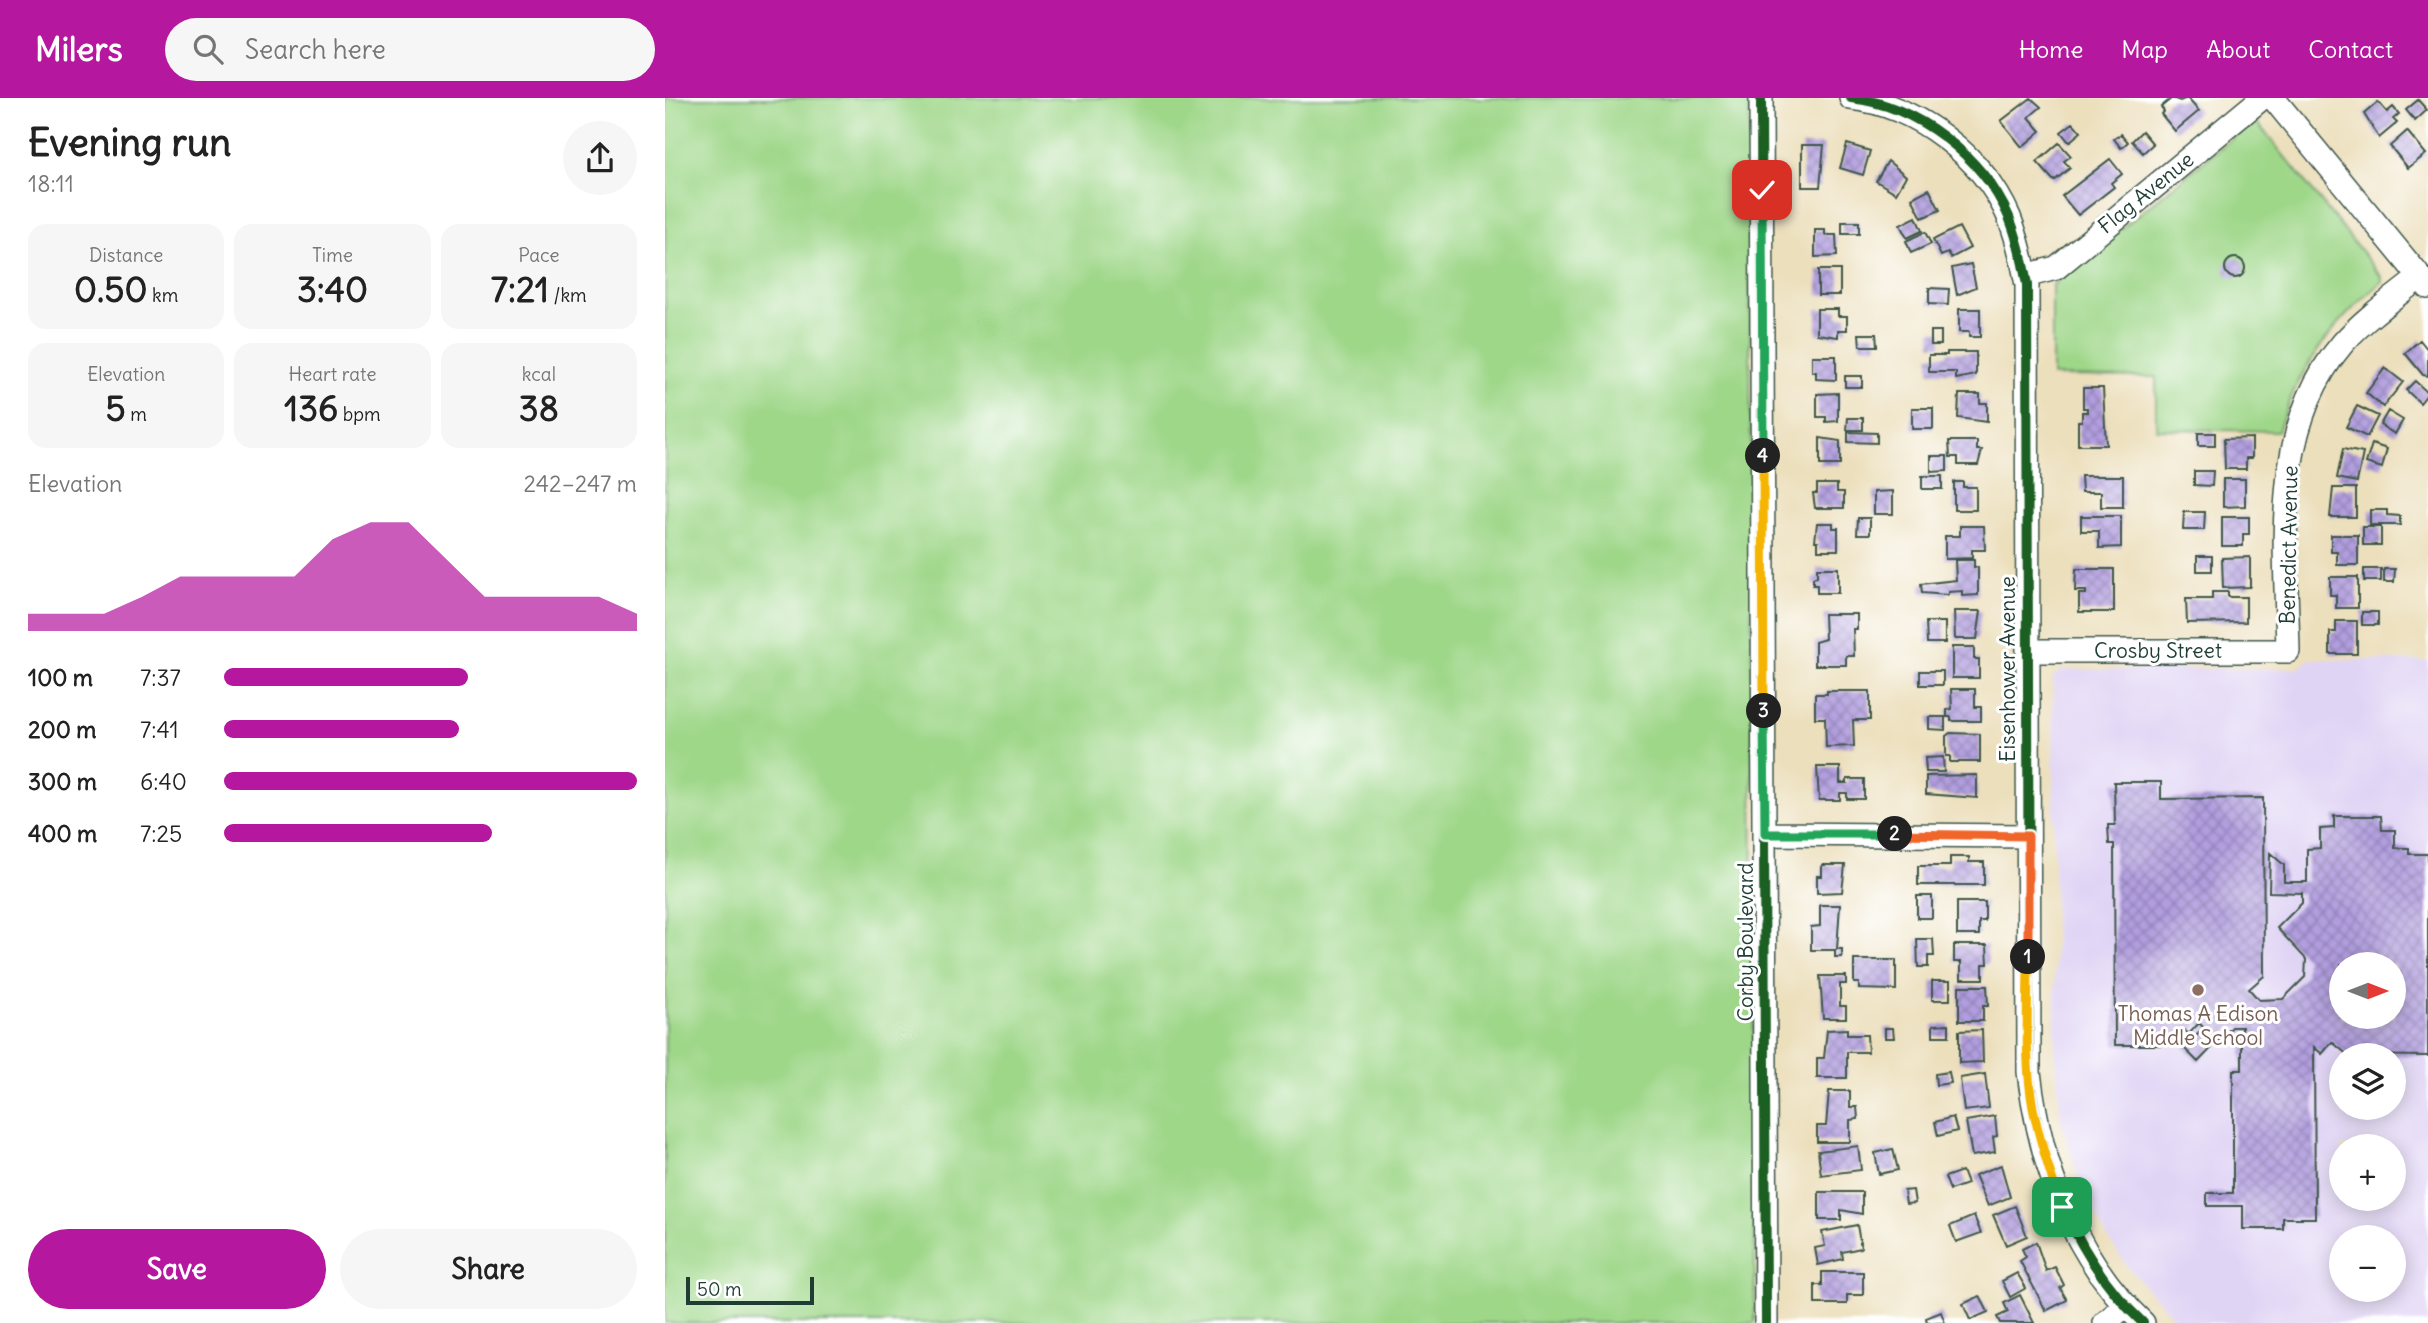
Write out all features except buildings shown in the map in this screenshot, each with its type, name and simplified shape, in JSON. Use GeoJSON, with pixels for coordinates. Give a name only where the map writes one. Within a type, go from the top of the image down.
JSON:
{"type":"FeatureCollection","features":[{"type":"Feature","properties":{"kind":"street","name":"Corby Boulevard"},"geometry":{"type":"LineString","coordinates":[[1762,98],[1766,1323]]}},
{"type":"Feature","properties":{"kind":"street","name":"Eisenhower Avenue"},"geometry":{"type":"LineString","coordinates":[[1851,98],[1885,107],[1931,127],[1967,158],[1993,189],[2009,217],[2025,276],[2029,1072],[2033,1107],[2047,1167],[2062,1207],[2081,1245],[2126,1305],[2143,1323]]}},
{"type":"Feature","properties":{"kind":"street","name":"Flag Avenue"},"geometry":{"type":"LineString","coordinates":[[2025,276],[2056,268],[2262,98]]}},
{"type":"Feature","properties":{"kind":"street"},"geometry":{"type":"LineString","coordinates":[[2273,98],[2424,282]]}},
{"type":"Feature","properties":{"kind":"street","name":"Benedict Avenue"},"geometry":{"type":"LineString","coordinates":[[2288,651],[2287,491],[2295,440],[2306,404],[2320,376],[2343,344],[2424,282]]}},
{"type":"Feature","properties":{"kind":"street","name":"Crosby Street"},"geometry":{"type":"LineString","coordinates":[[2028,651],[2288,651]]}},
{"type":"Feature","properties":{"kind":"street"},"geometry":{"type":"LineString","coordinates":[[1765,834],[2028,836]]}},
{"type":"Feature","properties":{"kind":"street"},"geometry":{"type":"LineString","coordinates":[[2105,1323],[2126,1305]]}},
{"type":"Feature","properties":{"kind":"shaded area","name":"Thomas A Edison Middle School"},"geometry":{"type":"Polygon","coordinates":[[[2310,659],[2428,661],[2428,1323],[2179,1323],[2130,1270],[2105,1234],[2077,1173],[2061,1119],[2055,1052],[2053,676],[2062,670],[2299,668],[2310,659]]]}},
{"type":"Feature","properties":{"kind":"green space"},"geometry":{"type":"Polygon","coordinates":[[[665,98],[1749,98],[1755,1323],[665,1323],[665,98]]]}},
{"type":"Feature","properties":{"kind":"green space"},"geometry":{"type":"Polygon","coordinates":[[[2255,120],[2382,277],[2382,282],[2347,314],[2319,349],[2296,387],[2278,431],[2156,429],[2156,377],[2052,376],[2052,285],[2255,120]]]}},
{"type":"Feature","properties":{"kind":"cycle path"},"geometry":{"type":"LineString","coordinates":[[1761,98],[1766,1323]]}},
{"type":"Feature","properties":{"kind":"cycle path"},"geometry":{"type":"LineString","coordinates":[[1851,98],[1900,111],[1923,123],[1965,155],[1983,174],[1997,195],[2018,242],[2027,285],[2029,1072],[2042,1141],[2064,1208],[2097,1269],[2118,1297],[2143,1323]]}},
{"type":"Feature","properties":{"kind":"place","name":"Thomas A Edison Middle School"},"geometry":{"type":"Point","coordinates":[2198,990]}},
{"type":"Feature","properties":{"kind":"route"},"geometry":{"type":"LineString","coordinates":[[1762,190],[1765,834],[2028,836],[2029,1072],[2033,1107],[2047,1167],[2062,1207]]}}]}
